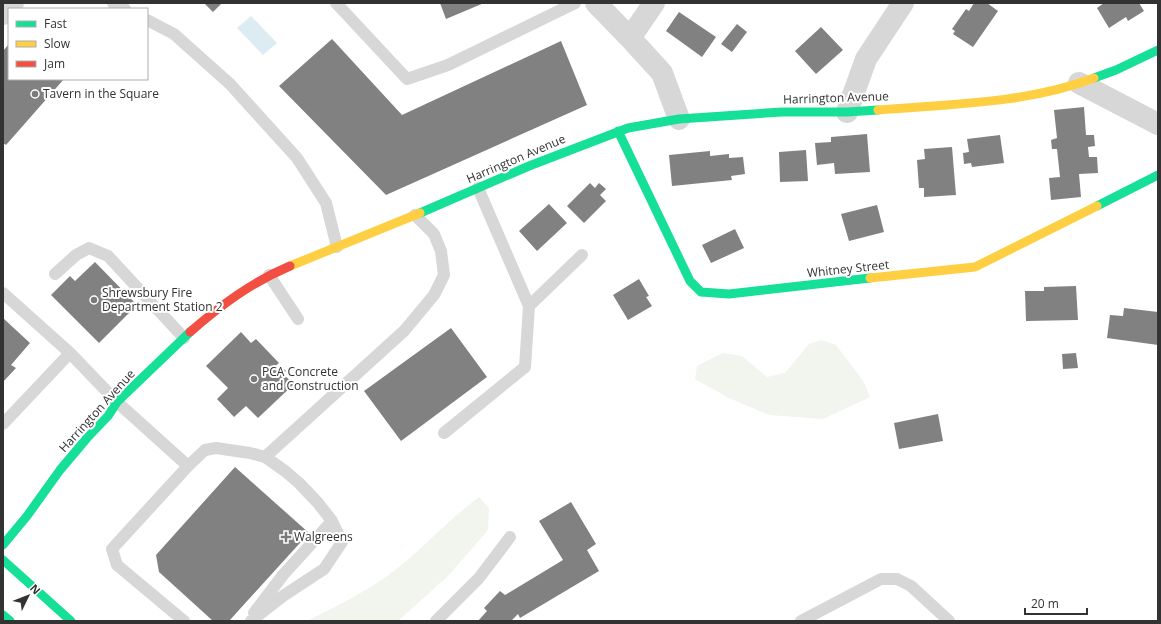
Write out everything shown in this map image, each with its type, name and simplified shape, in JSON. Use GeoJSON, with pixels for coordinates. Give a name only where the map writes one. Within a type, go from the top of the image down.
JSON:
{"type":"FeatureCollection","features":[{"type":"Feature","properties":{"kind":"main road","name":"Harrington Avenue"},"geometry":{"type":"LineString","coordinates":[[3,545],[27,516],[60,470],[108,416],[117,402],[184,338],[234,295],[249,285],[269,275],[536,163],[618,131],[679,119],[782,112],[847,112],[997,100],[1041,93],[1079,83],[1116,70],[1158,50]]}},
{"type":"Feature","properties":{"kind":"main road","name":"Whitney Street"},"geometry":{"type":"LineString","coordinates":[[618,131],[690,281],[701,292],[729,294],[975,267],[1158,175]]}},
{"type":"Feature","properties":{"kind":"main road"},"geometry":{"type":"LineString","coordinates":[[3,560],[71,621]]}},
{"type":"Feature","properties":{"kind":"main road"},"geometry":{"type":"LineString","coordinates":[[3,615],[10,621]]}},
{"type":"Feature","properties":{"kind":"street"},"geometry":{"type":"LineString","coordinates":[[596,3],[662,74],[679,119]]}},
{"type":"Feature","properties":{"kind":"street"},"geometry":{"type":"LineString","coordinates":[[630,38],[654,3]]}},
{"type":"Feature","properties":{"kind":"street"},"geometry":{"type":"LineString","coordinates":[[847,112],[866,59],[903,3]]}},
{"type":"Feature","properties":{"kind":"street"},"geometry":{"type":"LineString","coordinates":[[1079,83],[1158,124]]}},
{"type":"Feature","properties":{"kind":"lane"},"geometry":{"type":"LineString","coordinates":[[113,3],[123,8]]}},
{"type":"Feature","properties":{"kind":"lane"},"geometry":{"type":"LineString","coordinates":[[336,3],[407,79],[448,65],[575,3]]}},
{"type":"Feature","properties":{"kind":"lane"},"geometry":{"type":"LineString","coordinates":[[148,21],[174,34],[230,84],[297,158],[326,203],[337,247]]}},
{"type":"Feature","properties":{"kind":"lane"},"geometry":{"type":"LineString","coordinates":[[444,433],[525,367],[529,306],[478,188]]}},
{"type":"Feature","properties":{"kind":"lane"},"geometry":{"type":"LineString","coordinates":[[265,458],[404,331],[434,295],[444,275],[440,251],[434,234],[415,215]]}},
{"type":"Feature","properties":{"kind":"lane"},"geometry":{"type":"LineString","coordinates":[[55,274],[76,255],[89,248],[108,256],[184,338]]}},
{"type":"Feature","properties":{"kind":"lane"},"geometry":{"type":"LineString","coordinates":[[529,306],[582,255]]}},
{"type":"Feature","properties":{"kind":"lane"},"geometry":{"type":"LineString","coordinates":[[269,275],[298,319]]}},
{"type":"Feature","properties":{"kind":"lane"},"geometry":{"type":"LineString","coordinates":[[5,296],[70,353],[117,402],[188,466]]}},
{"type":"Feature","properties":{"kind":"lane"},"geometry":{"type":"LineString","coordinates":[[3,424],[70,353]]}},
{"type":"Feature","properties":{"kind":"lane"},"geometry":{"type":"LineString","coordinates":[[184,621],[117,565],[112,549],[188,466],[205,450],[216,448],[250,453],[265,458],[285,471],[318,503],[332,521],[342,542],[324,569],[283,596],[250,621]]}},
{"type":"Feature","properties":{"kind":"lane"},"geometry":{"type":"LineString","coordinates":[[250,621],[283,574],[332,521]]}},
{"type":"Feature","properties":{"kind":"lane"},"geometry":{"type":"LineString","coordinates":[[436,621],[480,578],[510,537]]}},
{"type":"Feature","properties":{"kind":"lane"},"geometry":{"type":"LineString","coordinates":[[801,621],[881,579],[897,579],[911,586],[949,621]]}},
{"type":"Feature","properties":{"kind":"shaded area"},"geometry":{"type":"Polygon","coordinates":[[[251,16],[277,43],[263,55],[237,28],[251,16]]]}},
{"type":"Feature","properties":{"kind":"shaded area"},"geometry":{"type":"Polygon","coordinates":[[[821,340],[836,345],[864,382],[870,397],[823,419],[769,415],[729,398],[695,379],[697,366],[723,353],[742,356],[767,377],[785,373],[809,344],[821,340]]]}},
{"type":"Feature","properties":{"kind":"shaded area"},"geometry":{"type":"Polygon","coordinates":[[[479,497],[489,508],[488,530],[449,575],[398,621],[307,621],[358,594],[394,571],[479,497]]]}},
{"type":"Feature","properties":{"kind":"building"},"geometry":{"type":"Polygon","coordinates":[[[204,3],[222,3],[213,12],[204,3]]]}},
{"type":"Feature","properties":{"kind":"building"},"geometry":{"type":"Polygon","coordinates":[[[440,3],[484,3],[446,19],[440,3]]]}},
{"type":"Feature","properties":{"kind":"building"},"geometry":{"type":"Polygon","coordinates":[[[974,3],[987,3],[998,11],[973,47],[953,34],[955,31],[952,29],[966,9],[969,11],[974,3]]]}},
{"type":"Feature","properties":{"kind":"building"},"geometry":{"type":"Polygon","coordinates":[[[1104,3],[1139,3],[1144,11],[1128,21],[1126,17],[1109,28],[1097,8],[1104,3]]]}},
{"type":"Feature","properties":{"kind":"building"},"geometry":{"type":"Polygon","coordinates":[[[679,12],[716,37],[702,57],[666,31],[679,12]]]}},
{"type":"Feature","properties":{"kind":"building"},"geometry":{"type":"Polygon","coordinates":[[[737,24],[747,32],[732,52],[721,44],[737,24]]]}},
{"type":"Feature","properties":{"kind":"building"},"geometry":{"type":"Polygon","coordinates":[[[821,27],[843,50],[816,74],[795,51],[821,27]]]}},
{"type":"Feature","properties":{"kind":"building"},"geometry":{"type":"Polygon","coordinates":[[[332,39],[402,115],[561,41],[587,105],[386,195],[279,86],[332,39]]]}},
{"type":"Feature","properties":{"kind":"building"},"geometry":{"type":"Polygon","coordinates":[[[8,45],[8,80],[63,80],[6,145],[3,143],[3,51],[8,45]]]}},
{"type":"Feature","properties":{"kind":"building"},"geometry":{"type":"Polygon","coordinates":[[[1084,107],[1086,135],[1094,135],[1095,146],[1088,147],[1089,157],[1097,157],[1098,173],[1079,174],[1081,197],[1051,200],[1049,178],[1060,177],[1057,149],[1052,149],[1051,140],[1057,138],[1054,110],[1084,107]]]}},
{"type":"Feature","properties":{"kind":"building"},"geometry":{"type":"Polygon","coordinates":[[[867,134],[870,172],[835,174],[834,163],[817,165],[815,143],[831,142],[831,137],[867,134]]]}},
{"type":"Feature","properties":{"kind":"building"},"geometry":{"type":"Polygon","coordinates":[[[1000,135],[1004,163],[972,167],[971,163],[964,164],[963,153],[969,152],[967,139],[1000,135]]]}},
{"type":"Feature","properties":{"kind":"building"},"geometry":{"type":"Polygon","coordinates":[[[952,147],[956,195],[924,197],[924,188],[919,188],[917,160],[925,159],[924,149],[952,147]]]}},
{"type":"Feature","properties":{"kind":"building"},"geometry":{"type":"Polygon","coordinates":[[[806,150],[808,181],[780,182],[779,152],[806,150]]]}},
{"type":"Feature","properties":{"kind":"building"},"geometry":{"type":"Polygon","coordinates":[[[710,151],[710,156],[729,154],[729,158],[743,157],[745,174],[731,176],[732,180],[672,186],[669,155],[710,151]]]}},
{"type":"Feature","properties":{"kind":"building"},"geometry":{"type":"Polygon","coordinates":[[[590,183],[595,188],[599,183],[606,189],[600,195],[606,201],[584,223],[567,206],[590,183]]]}},
{"type":"Feature","properties":{"kind":"building"},"geometry":{"type":"Polygon","coordinates":[[[549,204],[567,223],[537,251],[519,231],[549,204]]]}},
{"type":"Feature","properties":{"kind":"building"},"geometry":{"type":"Polygon","coordinates":[[[877,205],[884,232],[849,241],[841,214],[877,205]]]}},
{"type":"Feature","properties":{"kind":"building"},"geometry":{"type":"Polygon","coordinates":[[[735,229],[744,248],[711,263],[702,245],[735,229]]]}},
{"type":"Feature","properties":{"kind":"building","name":"Shrewsbury Fire Department Station 2"},"geometry":{"type":"Polygon","coordinates":[[[95,262],[137,305],[99,343],[51,295],[70,276],[75,281],[95,262]]]}},
{"type":"Feature","properties":{"kind":"building"},"geometry":{"type":"Polygon","coordinates":[[[639,279],[649,296],[646,297],[652,306],[628,320],[613,295],[639,279]]]}},
{"type":"Feature","properties":{"kind":"building"},"geometry":{"type":"Polygon","coordinates":[[[1076,286],[1078,320],[1026,321],[1025,291],[1044,291],[1044,287],[1076,286]]]}},
{"type":"Feature","properties":{"kind":"building"},"geometry":{"type":"Polygon","coordinates":[[[1124,308],[1158,312],[1158,345],[1107,338],[1110,315],[1123,316],[1124,308]]]}},
{"type":"Feature","properties":{"kind":"building"},"geometry":{"type":"Polygon","coordinates":[[[3,318],[30,343],[11,365],[16,368],[3,382],[3,318]]]}},
{"type":"Feature","properties":{"kind":"building"},"geometry":{"type":"Polygon","coordinates":[[[451,328],[487,377],[401,441],[364,391],[451,328]]]}},
{"type":"Feature","properties":{"kind":"building","name":"PCA Concrete and Construction"},"geometry":{"type":"Polygon","coordinates":[[[241,332],[251,343],[256,339],[279,363],[274,367],[277,369],[281,366],[286,371],[283,374],[294,384],[258,418],[246,406],[234,417],[217,399],[228,388],[206,366],[241,332]]]}},
{"type":"Feature","properties":{"kind":"building"},"geometry":{"type":"Polygon","coordinates":[[[1076,353],[1078,368],[1063,369],[1062,354],[1076,353]]]}},
{"type":"Feature","properties":{"kind":"building"},"geometry":{"type":"Polygon","coordinates":[[[938,414],[943,441],[899,449],[894,423],[938,414]]]}},
{"type":"Feature","properties":{"kind":"building","name":"Walgreens"},"geometry":{"type":"Polygon","coordinates":[[[235,467],[309,533],[229,621],[213,621],[159,572],[156,555],[235,467]]]}},
{"type":"Feature","properties":{"kind":"building"},"geometry":{"type":"Polygon","coordinates":[[[571,502],[596,544],[587,550],[599,571],[520,618],[518,614],[511,621],[478,621],[487,611],[484,608],[500,591],[505,595],[563,560],[539,521],[571,502]]]}},
{"type":"Feature","properties":{"kind":"traffic: fast"},"geometry":{"type":"LineString","coordinates":[[1094,78],[1116,70],[1158,50]]}},
{"type":"Feature","properties":{"kind":"traffic: fast"},"geometry":{"type":"LineString","coordinates":[[420,213],[529,166],[628,128],[679,119],[782,112],[847,112],[878,110]]}},
{"type":"Feature","properties":{"kind":"traffic: fast"},"geometry":{"type":"LineString","coordinates":[[618,131],[690,281],[701,292],[729,294],[870,278]]}},
{"type":"Feature","properties":{"kind":"traffic: fast"},"geometry":{"type":"LineString","coordinates":[[1097,206],[1158,175]]}},
{"type":"Feature","properties":{"kind":"traffic: fast"},"geometry":{"type":"LineString","coordinates":[[3,545],[27,516],[60,470],[108,416],[117,402],[190,332]]}},
{"type":"Feature","properties":{"kind":"traffic: fast"},"geometry":{"type":"LineString","coordinates":[[3,560],[71,621]]}},
{"type":"Feature","properties":{"kind":"traffic: fast"},"geometry":{"type":"LineString","coordinates":[[3,615],[10,621]]}},
{"type":"Feature","properties":{"kind":"traffic: slow"},"geometry":{"type":"LineString","coordinates":[[878,110],[987,102],[1068,87],[1094,78]]}},
{"type":"Feature","properties":{"kind":"traffic: slow"},"geometry":{"type":"LineString","coordinates":[[870,278],[975,267],[1097,206]]}},
{"type":"Feature","properties":{"kind":"traffic: slow"},"geometry":{"type":"LineString","coordinates":[[290,266],[420,213]]}},
{"type":"Feature","properties":{"kind":"traffic: jam"},"geometry":{"type":"LineString","coordinates":[[190,332],[237,295],[263,279],[290,266]]}},
{"type":"Feature","properties":{"kind":"place","name":"Tavern in the Square"},"geometry":{"type":"Point","coordinates":[35,94]}},
{"type":"Feature","properties":{"kind":"place","name":"Shrewsbury Fire Department Station 2"},"geometry":{"type":"Point","coordinates":[94,300]}},
{"type":"Feature","properties":{"kind":"place","name":"PCA Concrete and Construction"},"geometry":{"type":"Point","coordinates":[254,379]}},
{"type":"Feature","properties":{"kind":"place","name":"Walgreens"},"geometry":{"type":"Point","coordinates":[286,537]}}]}
